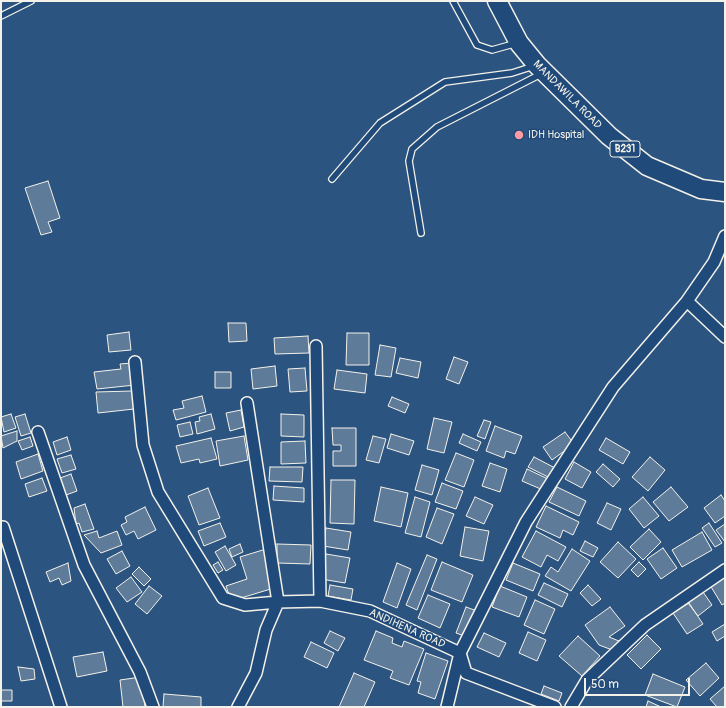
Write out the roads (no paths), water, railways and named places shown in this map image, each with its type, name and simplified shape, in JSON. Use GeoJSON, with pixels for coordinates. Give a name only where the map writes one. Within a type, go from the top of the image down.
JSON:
{"type":"FeatureCollection","features":[{"type":"Feature","properties":{"kind":"main road","name":"MANDAWILA ROAD"},"geometry":{"type":"LineString","coordinates":[[497,1],[519,43],[540,69],[609,136],[647,166],[701,189],[725,192]]}},
{"type":"Feature","properties":{"kind":"street"},"geometry":{"type":"LineString","coordinates":[[447,707],[460,653],[526,522],[613,387],[687,301],[714,262],[725,236]]}},
{"type":"Feature","properties":{"kind":"street"},"geometry":{"type":"LineString","coordinates":[[687,301],[725,336]]}},
{"type":"Feature","properties":{"kind":"street"},"geometry":{"type":"LineString","coordinates":[[316,346],[320,601]]}},
{"type":"Feature","properties":{"kind":"street","name":"ANDIHENA ROAD"},"geometry":{"type":"LineString","coordinates":[[136,362],[143,445],[158,492],[223,598],[245,605],[278,602],[320,601],[370,611],[460,653]]}},
{"type":"Feature","properties":{"kind":"street"},"geometry":{"type":"LineString","coordinates":[[238,707],[256,673],[266,630],[278,602],[247,403]]}},
{"type":"Feature","properties":{"kind":"street"},"geometry":{"type":"LineString","coordinates":[[38,432],[84,564],[140,672],[153,707]]}},
{"type":"Feature","properties":{"kind":"street"},"geometry":{"type":"LineString","coordinates":[[3,527],[61,707]]}},
{"type":"Feature","properties":{"kind":"street"},"geometry":{"type":"LineString","coordinates":[[571,707],[587,680],[646,625],[725,570]]}},
{"type":"Feature","properties":{"kind":"street"},"geometry":{"type":"LineString","coordinates":[[460,653],[466,673],[555,707]]}},
{"type":"Feature","properties":{"kind":"lane"},"geometry":{"type":"LineString","coordinates":[[1,16],[31,1]]}},
{"type":"Feature","properties":{"kind":"lane"},"geometry":{"type":"LineString","coordinates":[[453,1],[477,44],[492,50],[519,43]]}},
{"type":"Feature","properties":{"kind":"lane"},"geometry":{"type":"LineString","coordinates":[[332,179],[380,123],[445,82],[540,69]]}},
{"type":"Feature","properties":{"kind":"lane"},"geometry":{"type":"LineString","coordinates":[[420,233],[409,161],[412,149],[437,127],[519,84],[540,69]]}},
{"type":"Feature","properties":{"kind":"place","name":"IDH Hospital"},"geometry":{"type":"Point","coordinates":[519,135]}}]}
